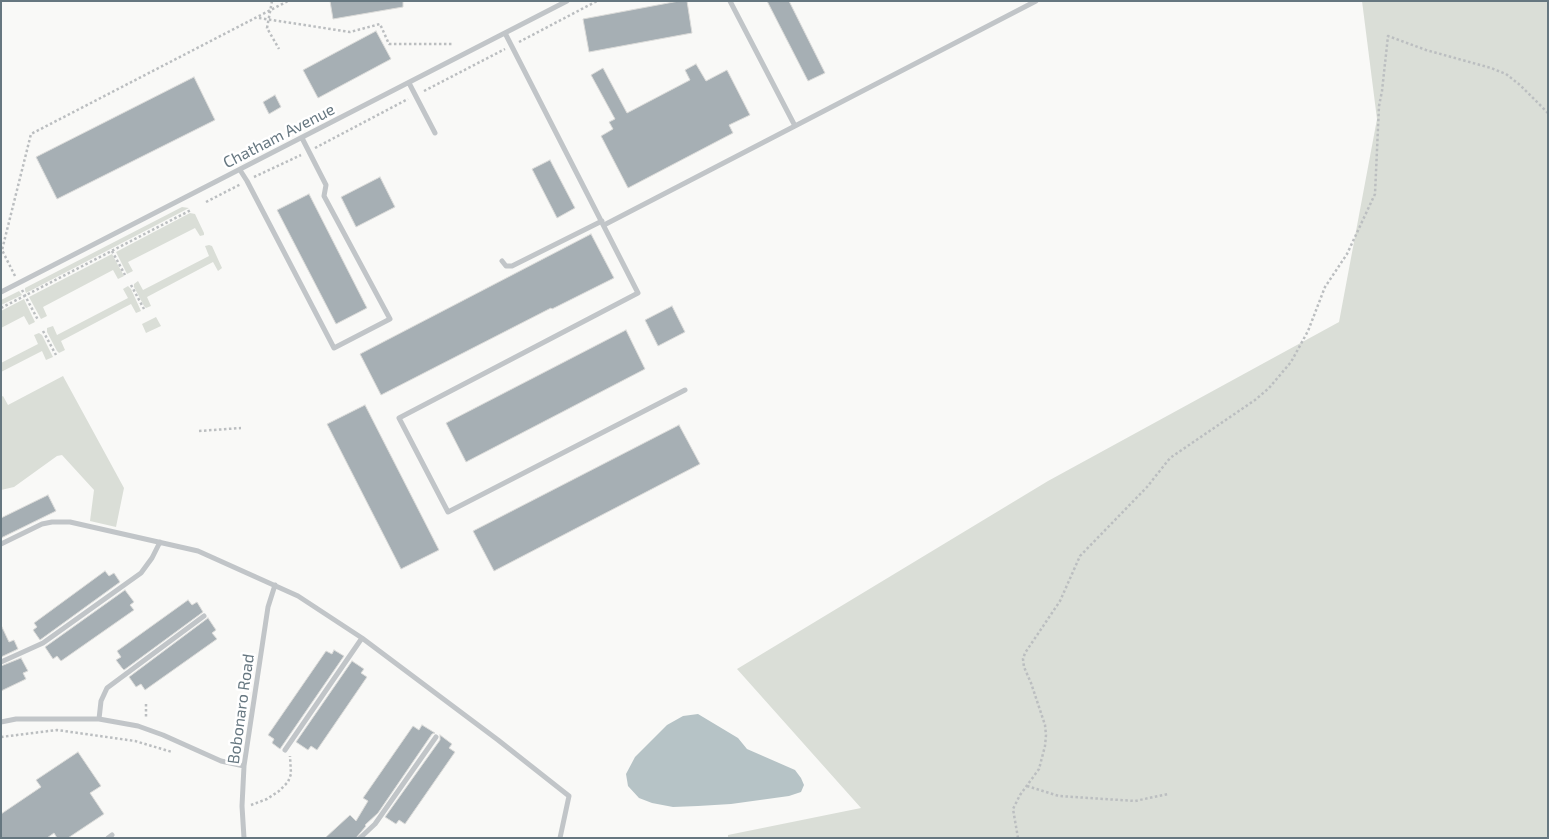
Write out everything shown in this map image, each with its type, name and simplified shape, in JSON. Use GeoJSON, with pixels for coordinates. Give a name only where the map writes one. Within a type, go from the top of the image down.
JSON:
{"type":"FeatureCollection","features":[{"type":"Feature","properties":{"kind":"lane","name":"Chatham Avenue"},"geometry":{"type":"LineString","coordinates":[[1,292],[567,1]]}},
{"type":"Feature","properties":{"kind":"lane"},"geometry":{"type":"LineString","coordinates":[[730,1],[795,126]]}},
{"type":"Feature","properties":{"kind":"lane"},"geometry":{"type":"LineString","coordinates":[[502,261],[506,266],[512,266],[603,223],[1036,1]]}},
{"type":"Feature","properties":{"kind":"lane"},"geometry":{"type":"LineString","coordinates":[[505,33],[638,293],[399,418],[448,512],[685,390]]}},
{"type":"Feature","properties":{"kind":"lane"},"geometry":{"type":"LineString","coordinates":[[409,83],[435,133]]}},
{"type":"Feature","properties":{"kind":"lane"},"geometry":{"type":"LineString","coordinates":[[240,170],[334,348],[390,319],[324,196],[326,185],[302,138]]}},
{"type":"Feature","properties":{"kind":"lane"},"geometry":{"type":"LineString","coordinates":[[1,544],[42,524],[70,522],[198,551],[298,596],[362,638],[569,796],[560,838]]}},
{"type":"Feature","properties":{"kind":"lane"},"geometry":{"type":"LineString","coordinates":[[1,662],[42,643],[141,573],[152,558],[160,542]]}},
{"type":"Feature","properties":{"kind":"lane","name":"Bobonaro Road"},"geometry":{"type":"LineString","coordinates":[[244,838],[242,806],[244,766],[268,607],[275,585]]}},
{"type":"Feature","properties":{"kind":"lane"},"geometry":{"type":"LineString","coordinates":[[98,718],[101,702],[107,688],[204,616]]}},
{"type":"Feature","properties":{"kind":"lane"},"geometry":{"type":"LineString","coordinates":[[285,750],[362,638]]}},
{"type":"Feature","properties":{"kind":"lane"},"geometry":{"type":"LineString","coordinates":[[1,722],[16,719],[98,718],[138,726],[221,761],[244,766]]}},
{"type":"Feature","properties":{"kind":"lane"},"geometry":{"type":"LineString","coordinates":[[360,838],[375,824],[436,737]]}},
{"type":"Feature","properties":{"kind":"path"},"geometry":{"type":"LineString","coordinates":[[272,1],[268,28],[279,49]]}},
{"type":"Feature","properties":{"kind":"path"},"geometry":{"type":"LineString","coordinates":[[38,320],[2,250],[31,134],[288,1]]}},
{"type":"Feature","properties":{"kind":"path"},"geometry":{"type":"LineString","coordinates":[[206,202],[597,1]]}},
{"type":"Feature","properties":{"kind":"path"},"geometry":{"type":"LineString","coordinates":[[257,18],[350,32],[380,24],[389,44],[452,44]]}},
{"type":"Feature","properties":{"kind":"path"},"geometry":{"type":"LineString","coordinates":[[1018,838],[1013,809],[1020,794],[1040,770],[1046,735],[1045,725],[1024,663],[1023,658],[1028,647],[1060,601],[1080,556],[1147,487],[1170,458],[1255,400],[1269,388],[1291,362],[1308,331],[1325,287],[1347,254],[1374,194],[1379,106],[1388,36],[1426,50],[1506,74],[1548,113]]}},
{"type":"Feature","properties":{"kind":"path"},"geometry":{"type":"LineString","coordinates":[[1,308],[191,210]]}},
{"type":"Feature","properties":{"kind":"path"},"geometry":{"type":"LineString","coordinates":[[112,250],[125,275]]}},
{"type":"Feature","properties":{"kind":"path"},"geometry":{"type":"LineString","coordinates":[[131,285],[144,310]]}},
{"type":"Feature","properties":{"kind":"path"},"geometry":{"type":"LineString","coordinates":[[43,331],[56,355]]}},
{"type":"Feature","properties":{"kind":"path"},"geometry":{"type":"LineString","coordinates":[[199,431],[241,428]]}},
{"type":"Feature","properties":{"kind":"path"},"geometry":{"type":"LineString","coordinates":[[1,737],[57,730],[136,741],[172,752]]}},
{"type":"Feature","properties":{"kind":"path"},"geometry":{"type":"LineString","coordinates":[[1027,786],[1059,796],[1135,801],[1168,794]]}},
{"type":"Feature","properties":{"kind":"shaded area"},"geometry":{"type":"Polygon","coordinates":[[[1362,1],[1548,1],[1548,838],[728,838],[728,835],[861,808],[737,669],[1048,481],[1339,322],[1377,119],[1362,1]]]}},
{"type":"Feature","properties":{"kind":"shaded area"},"geometry":{"type":"Polygon","coordinates":[[[182,207],[189,208],[26,293],[25,288],[182,207]]]}},
{"type":"Feature","properties":{"kind":"shaded area"},"geometry":{"type":"Polygon","coordinates":[[[190,213],[195,214],[204,235],[200,236],[195,228],[128,262],[133,271],[127,274],[116,252],[190,213]]]}},
{"type":"Feature","properties":{"kind":"shaded area"},"geometry":{"type":"Polygon","coordinates":[[[205,246],[212,246],[222,268],[218,271],[213,262],[147,297],[151,306],[146,308],[144,306],[134,284],[138,281],[143,290],[209,256],[205,246]]]}},
{"type":"Feature","properties":{"kind":"shaded area"},"geometry":{"type":"Polygon","coordinates":[[[112,254],[124,276],[118,279],[113,270],[43,307],[47,316],[41,319],[29,297],[112,254]]]}},
{"type":"Feature","properties":{"kind":"shaded area"},"geometry":{"type":"Polygon","coordinates":[[[128,286],[141,311],[136,313],[131,304],[61,341],[65,350],[59,353],[57,351],[47,332],[47,328],[53,326],[57,335],[128,298],[123,289],[128,286]]]}},
{"type":"Feature","properties":{"kind":"shaded area"},"geometry":{"type":"Polygon","coordinates":[[[19,291],[22,295],[1,305],[1,300],[19,291]]]}},
{"type":"Feature","properties":{"kind":"shaded area"},"geometry":{"type":"Polygon","coordinates":[[[24,299],[35,322],[29,325],[24,316],[1,328],[1,311],[24,299]]]}},
{"type":"Feature","properties":{"kind":"shaded area"},"geometry":{"type":"Polygon","coordinates":[[[156,317],[161,326],[146,333],[142,324],[156,317]]]}},
{"type":"Feature","properties":{"kind":"shaded area"},"geometry":{"type":"Polygon","coordinates":[[[39,333],[42,335],[53,357],[46,360],[42,351],[1,372],[1,363],[38,344],[34,335],[39,333]]]}},
{"type":"Feature","properties":{"kind":"shaded area"},"geometry":{"type":"Polygon","coordinates":[[[63,376],[124,488],[116,527],[90,521],[94,490],[62,455],[57,456],[14,487],[1,490],[1,397],[3,396],[8,405],[63,376]]]}},
{"type":"Feature","properties":{"kind":"shaded area"},"geometry":{"type":"Polygon","coordinates":[[[698,714],[738,738],[747,749],[795,770],[804,785],[801,792],[789,796],[731,804],[673,807],[652,803],[639,798],[628,786],[626,774],[635,757],[667,725],[683,716],[698,714]]]}},
{"type":"Feature","properties":{"kind":"building"},"geometry":{"type":"Polygon","coordinates":[[[330,1],[403,1],[403,7],[333,19],[330,1]]]}},
{"type":"Feature","properties":{"kind":"building"},"geometry":{"type":"Polygon","coordinates":[[[687,1],[692,33],[589,52],[583,19],[687,1]]]}},
{"type":"Feature","properties":{"kind":"building"},"geometry":{"type":"Polygon","coordinates":[[[767,1],[789,1],[825,73],[808,81],[767,1]]]}},
{"type":"Feature","properties":{"kind":"building"},"geometry":{"type":"Polygon","coordinates":[[[376,31],[391,59],[318,98],[303,70],[376,31]]]}},
{"type":"Feature","properties":{"kind":"building"},"geometry":{"type":"Polygon","coordinates":[[[696,64],[706,81],[727,70],[750,115],[729,125],[733,133],[628,188],[601,136],[613,129],[609,122],[615,119],[591,75],[603,68],[627,113],[690,80],[685,70],[696,64]]]}},
{"type":"Feature","properties":{"kind":"building"},"geometry":{"type":"Polygon","coordinates":[[[194,77],[215,120],[57,199],[36,157],[194,77]]]}},
{"type":"Feature","properties":{"kind":"building"},"geometry":{"type":"Polygon","coordinates":[[[275,95],[281,107],[269,114],[263,102],[275,95]]]}},
{"type":"Feature","properties":{"kind":"building"},"geometry":{"type":"Polygon","coordinates":[[[550,160],[575,208],[557,218],[532,169],[550,160]]]}},
{"type":"Feature","properties":{"kind":"building"},"geometry":{"type":"Polygon","coordinates":[[[380,177],[395,207],[356,227],[341,197],[380,177]]]}},
{"type":"Feature","properties":{"kind":"building"},"geometry":{"type":"Polygon","coordinates":[[[309,194],[367,308],[336,324],[277,210],[309,194]]]}},
{"type":"Feature","properties":{"kind":"building"},"geometry":{"type":"Polygon","coordinates":[[[591,234],[614,278],[381,395],[360,354],[591,234]]]}},
{"type":"Feature","properties":{"kind":"building"},"geometry":{"type":"Polygon","coordinates":[[[672,306],[685,332],[658,346],[645,320],[672,306]]]}},
{"type":"Feature","properties":{"kind":"building"},"geometry":{"type":"Polygon","coordinates":[[[626,330],[645,369],[466,462],[446,423],[626,330]]]}},
{"type":"Feature","properties":{"kind":"building"},"geometry":{"type":"Polygon","coordinates":[[[365,405],[439,550],[401,569],[327,424],[365,405]]]}},
{"type":"Feature","properties":{"kind":"building"},"geometry":{"type":"Polygon","coordinates":[[[679,425],[700,464],[494,571],[473,531],[679,425]]]}},
{"type":"Feature","properties":{"kind":"building"},"geometry":{"type":"Polygon","coordinates":[[[48,495],[56,511],[1,538],[1,518],[48,495]]]}},
{"type":"Feature","properties":{"kind":"building"},"geometry":{"type":"Polygon","coordinates":[[[105,571],[109,576],[114,573],[120,582],[40,640],[33,630],[37,627],[34,623],[105,571]]]}},
{"type":"Feature","properties":{"kind":"building"},"geometry":{"type":"Polygon","coordinates":[[[125,590],[134,602],[130,605],[134,610],[61,661],[57,656],[53,659],[45,647],[125,590]]]}},
{"type":"Feature","properties":{"kind":"building"},"geometry":{"type":"Polygon","coordinates":[[[188,600],[192,605],[197,602],[203,612],[124,670],[116,660],[121,657],[117,651],[188,600]]]}},
{"type":"Feature","properties":{"kind":"building"},"geometry":{"type":"Polygon","coordinates":[[[208,618],[216,630],[212,633],[217,639],[145,690],[141,684],[136,687],[129,677],[208,618]]]}},
{"type":"Feature","properties":{"kind":"building"},"geometry":{"type":"Polygon","coordinates":[[[1,625],[9,642],[14,640],[18,649],[1,657],[1,625]]]}},
{"type":"Feature","properties":{"kind":"building"},"geometry":{"type":"Polygon","coordinates":[[[334,650],[344,656],[280,749],[272,743],[274,739],[268,735],[326,651],[332,654],[334,650]]]}},
{"type":"Feature","properties":{"kind":"building"},"geometry":{"type":"Polygon","coordinates":[[[21,658],[28,671],[23,673],[26,679],[1,691],[1,666],[21,658]]]}},
{"type":"Feature","properties":{"kind":"building"},"geometry":{"type":"Polygon","coordinates":[[[352,661],[364,669],[361,673],[367,677],[317,750],[311,746],[308,750],[296,742],[352,661]]]}},
{"type":"Feature","properties":{"kind":"building"},"geometry":{"type":"Polygon","coordinates":[[[422,725],[435,733],[432,734],[378,813],[365,825],[356,838],[325,838],[350,815],[356,821],[368,801],[363,798],[413,726],[419,730],[422,725]]]}},
{"type":"Feature","properties":{"kind":"building"},"geometry":{"type":"Polygon","coordinates":[[[440,735],[452,744],[449,748],[455,752],[405,824],[399,820],[396,824],[385,817],[440,740],[440,735]]]}},
{"type":"Feature","properties":{"kind":"building"},"geometry":{"type":"Polygon","coordinates":[[[78,752],[101,786],[90,793],[104,814],[68,838],[57,838],[54,833],[47,838],[1,838],[1,814],[41,787],[36,780],[78,752]]]}}]}
